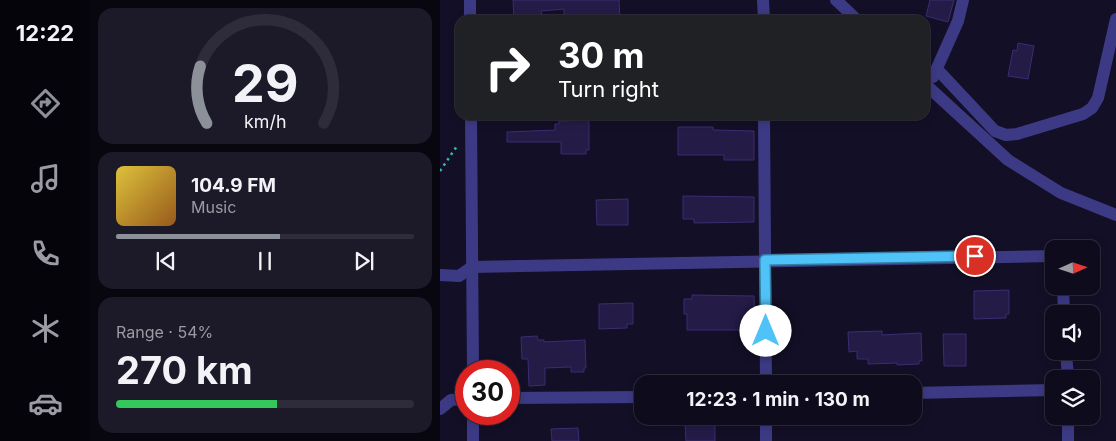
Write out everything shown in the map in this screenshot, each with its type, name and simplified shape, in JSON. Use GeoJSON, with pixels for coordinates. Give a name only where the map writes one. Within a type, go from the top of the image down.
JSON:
{"type":"FeatureCollection","features":[{"type":"Feature","properties":{"kind":"street"},"geometry":{"type":"LineString","coordinates":[[470,0],[470,15]]}},
{"type":"Feature","properties":{"kind":"street"},"geometry":{"type":"LineString","coordinates":[[763,0],[764,15]]}},
{"type":"Feature","properties":{"kind":"street"},"geometry":{"type":"LineString","coordinates":[[836,0],[852,15]]}},
{"type":"Feature","properties":{"kind":"street"},"geometry":{"type":"LineString","coordinates":[[930,80],[937,69],[958,21],[963,0]]}},
{"type":"Feature","properties":{"kind":"street"},"geometry":{"type":"LineString","coordinates":[[937,69],[995,131],[1006,135],[1016,134],[1083,114],[1092,108],[1098,98],[1116,19]]}},
{"type":"Feature","properties":{"kind":"street"},"geometry":{"type":"LineString","coordinates":[[930,88],[1008,160],[1061,193],[1116,215]]}},
{"type":"Feature","properties":{"kind":"street"},"geometry":{"type":"LineString","coordinates":[[471,120],[473,360]]}},
{"type":"Feature","properties":{"kind":"street"},"geometry":{"type":"LineString","coordinates":[[764,120],[766,375]]}},
{"type":"Feature","properties":{"kind":"street"},"geometry":{"type":"LineString","coordinates":[[440,275],[459,276],[472,267],[1045,256]]}},
{"type":"Feature","properties":{"kind":"street"},"geometry":{"type":"LineString","coordinates":[[922,393],[1045,390]]}},
{"type":"Feature","properties":{"kind":"street"},"geometry":{"type":"LineString","coordinates":[[520,398],[634,397]]}},
{"type":"Feature","properties":{"kind":"street"},"geometry":{"type":"LineString","coordinates":[[440,410],[451,400],[455,400]]}},
{"type":"Feature","properties":{"kind":"street"},"geometry":{"type":"LineString","coordinates":[[473,425],[473,441]]}},
{"type":"Feature","properties":{"kind":"street"},"geometry":{"type":"LineString","coordinates":[[766,425],[766,441]]}},
{"type":"Feature","properties":{"kind":"street"},"geometry":{"type":"LineString","coordinates":[[1068,425],[1068,441]]}},
{"type":"Feature","properties":{"kind":"path"},"geometry":{"type":"LineString","coordinates":[[440,171],[457,148],[459,140]]}},
{"type":"Feature","properties":{"kind":"building"},"geometry":{"type":"Polygon","coordinates":[[[513,0],[619,0],[620,15],[564,15],[564,9],[541,11],[542,15],[514,15],[513,0]]]}},
{"type":"Feature","properties":{"kind":"building"},"geometry":{"type":"Polygon","coordinates":[[[930,0],[954,0],[948,22],[926,15],[930,0]]]}},
{"type":"Feature","properties":{"kind":"building"},"geometry":{"type":"Polygon","coordinates":[[[1018,43],[1034,46],[1028,79],[1008,76],[1013,50],[1017,51],[1018,43]]]}},
{"type":"Feature","properties":{"kind":"building"},"geometry":{"type":"Polygon","coordinates":[[[589,120],[589,150],[586,150],[586,154],[561,154],[561,142],[507,142],[507,132],[555,130],[555,124],[559,124],[559,121],[589,120]]]}},
{"type":"Feature","properties":{"kind":"building"},"geometry":{"type":"Polygon","coordinates":[[[678,127],[713,127],[713,130],[754,131],[754,160],[724,160],[724,155],[678,155],[678,127]]]}},
{"type":"Feature","properties":{"kind":"building"},"geometry":{"type":"Polygon","coordinates":[[[683,196],[754,197],[754,222],[694,223],[694,219],[683,219],[683,196]]]}},
{"type":"Feature","properties":{"kind":"building"},"geometry":{"type":"Polygon","coordinates":[[[628,199],[628,225],[597,225],[596,200],[628,199]]]}},
{"type":"Feature","properties":{"kind":"building"},"geometry":{"type":"Polygon","coordinates":[[[1009,290],[1009,314],[1006,314],[1006,318],[974,319],[974,291],[1009,290]]]}},
{"type":"Feature","properties":{"kind":"building"},"geometry":{"type":"Polygon","coordinates":[[[692,295],[754,296],[755,330],[687,330],[687,314],[684,314],[684,299],[692,299],[692,295]]]}},
{"type":"Feature","properties":{"kind":"building"},"geometry":{"type":"Polygon","coordinates":[[[633,303],[633,324],[627,324],[627,328],[599,329],[599,304],[633,303]]]}},
{"type":"Feature","properties":{"kind":"building"},"geometry":{"type":"Polygon","coordinates":[[[882,331],[882,335],[921,333],[922,361],[919,361],[919,364],[868,364],[868,359],[857,359],[857,351],[849,352],[848,332],[882,331]]]}},
{"type":"Feature","properties":{"kind":"building"},"geometry":{"type":"Polygon","coordinates":[[[943,334],[966,334],[966,366],[944,366],[943,334]]]}},
{"type":"Feature","properties":{"kind":"building"},"geometry":{"type":"Polygon","coordinates":[[[537,336],[538,340],[544,340],[544,342],[585,340],[586,368],[584,368],[584,372],[571,372],[571,367],[545,368],[545,385],[529,386],[528,359],[522,359],[521,337],[537,336]]]}},
{"type":"Feature","properties":{"kind":"building"},"geometry":{"type":"Polygon","coordinates":[[[685,425],[715,425],[715,441],[686,441],[685,425]]]}},
{"type":"Feature","properties":{"kind":"building"},"geometry":{"type":"Polygon","coordinates":[[[578,428],[579,441],[552,441],[551,429],[578,428]]]}},
{"type":"Feature","properties":{"kind":"route"},"geometry":{"type":"LineString","coordinates":[[766,331],[765,260],[975,256]]}}]}
